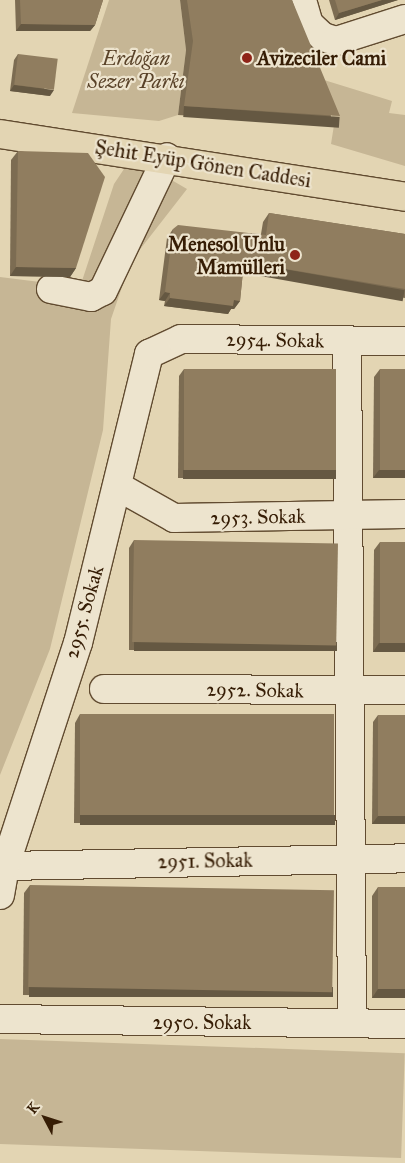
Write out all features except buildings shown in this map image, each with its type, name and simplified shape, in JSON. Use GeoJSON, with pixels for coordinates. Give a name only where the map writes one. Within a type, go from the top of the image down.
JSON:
{"type":"FeatureCollection","features":[{"type":"Feature","properties":{"kind":"main road","name":"Şehit Eyüp Gönen Caddesi"},"geometry":{"type":"LineString","coordinates":[[0,134],[167,158],[405,197]]}},
{"type":"Feature","properties":{"kind":"street"},"geometry":{"type":"LineString","coordinates":[[302,0],[309,24],[323,37],[336,41],[405,19]]}},
{"type":"Feature","properties":{"kind":"street"},"geometry":{"type":"LineString","coordinates":[[51,289],[91,297],[103,291],[167,158]]}},
{"type":"Feature","properties":{"kind":"street","name":"2954. Sokak"},"geometry":{"type":"LineString","coordinates":[[149,354],[181,339],[405,341]]}},
{"type":"Feature","properties":{"kind":"street"},"geometry":{"type":"LineString","coordinates":[[347,341],[350,691],[354,857],[352,1022]]}},
{"type":"Feature","properties":{"kind":"street","name":"2955. Sokak"},"geometry":{"type":"LineString","coordinates":[[5,866],[78,643],[119,486],[137,391],[149,354]]}},
{"type":"Feature","properties":{"kind":"street","name":"2953. Sokak"},"geometry":{"type":"LineString","coordinates":[[119,486],[174,518],[405,514]]}},
{"type":"Feature","properties":{"kind":"street","name":"2952. Sokak"},"geometry":{"type":"LineString","coordinates":[[104,689],[405,690]]}},
{"type":"Feature","properties":{"kind":"street","name":"2951. Sokak"},"geometry":{"type":"LineString","coordinates":[[5,866],[354,857],[405,858]]}},
{"type":"Feature","properties":{"kind":"street"},"geometry":{"type":"LineString","coordinates":[[0,895],[5,866]]}},
{"type":"Feature","properties":{"kind":"street","name":"2950. Sokak"},"geometry":{"type":"LineString","coordinates":[[0,1018],[405,1024]]}},
{"type":"Feature","properties":{"kind":"green space","name":"Erdoğan Sezer Parkı"},"geometry":{"type":"Polygon","coordinates":[[[109,0],[180,0],[186,50],[178,115],[159,121],[72,113],[109,0]]]}},
{"type":"Feature","properties":{"kind":"green space"},"geometry":{"type":"Polygon","coordinates":[[[324,80],[392,101],[389,113],[405,115],[405,166],[331,144],[334,125],[324,80]]]}},
{"type":"Feature","properties":{"kind":"green space"},"geometry":{"type":"Polygon","coordinates":[[[132,157],[187,189],[131,261],[111,319],[103,430],[50,649],[0,775],[0,277],[80,287],[114,184],[132,157]]]}},
{"type":"Feature","properties":{"kind":"green space"},"geometry":{"type":"Polygon","coordinates":[[[0,1039],[405,1053],[401,1158],[0,1144],[0,1039]]]}},
{"type":"Feature","properties":{"kind":"place","name":"Avizeciler Cami"},"geometry":{"type":"Point","coordinates":[247,58]}},
{"type":"Feature","properties":{"kind":"place","name":"Menesol Unlu Mamülleri"},"geometry":{"type":"Point","coordinates":[295,255]}}]}
